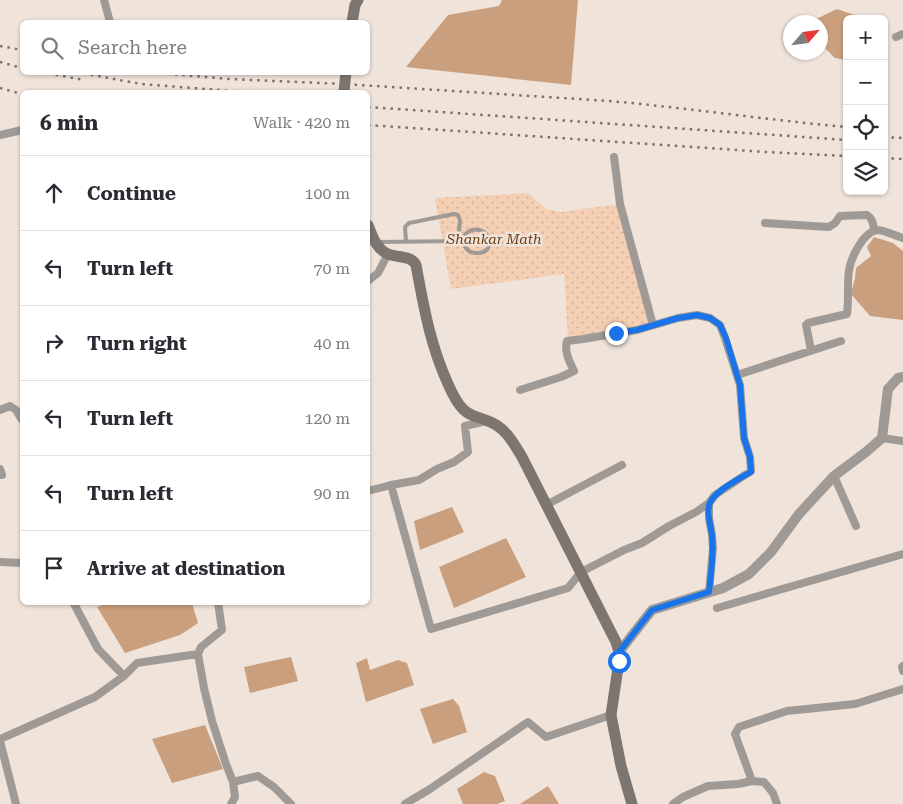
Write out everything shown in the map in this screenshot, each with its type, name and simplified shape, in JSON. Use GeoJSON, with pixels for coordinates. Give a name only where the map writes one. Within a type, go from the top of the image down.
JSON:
{"type":"FeatureCollection","features":[{"type":"Feature","properties":{"kind":"main road"},"geometry":{"type":"LineString","coordinates":[[352,20],[355,5],[358,0]]}},
{"type":"Feature","properties":{"kind":"main road"},"geometry":{"type":"LineString","coordinates":[[344,90],[346,75]]}},
{"type":"Feature","properties":{"kind":"main road"},"geometry":{"type":"LineString","coordinates":[[370,229],[379,247],[388,254],[409,259],[416,265],[425,317],[435,352],[453,395],[463,410],[471,416],[488,421],[503,429],[509,436],[522,456],[616,642],[619,661],[611,715],[621,766],[632,804]]}},
{"type":"Feature","properties":{"kind":"street"},"geometry":{"type":"LineString","coordinates":[[104,0],[109,20]]}},
{"type":"Feature","properties":{"kind":"street"},"geometry":{"type":"LineString","coordinates":[[0,135],[20,130]]}},
{"type":"Feature","properties":{"kind":"street"},"geometry":{"type":"LineString","coordinates":[[614,157],[620,204],[652,325]]}},
{"type":"Feature","properties":{"kind":"street"},"geometry":{"type":"LineString","coordinates":[[765,223],[829,226],[835,223],[840,216],[866,215],[873,222],[874,231]]}},
{"type":"Feature","properties":{"kind":"street"},"geometry":{"type":"LineString","coordinates":[[811,350],[806,325],[808,322],[847,314],[850,270],[854,256],[869,233],[881,230],[903,238]]}},
{"type":"Feature","properties":{"kind":"street"},"geometry":{"type":"LineString","coordinates":[[370,279],[378,273],[388,254]]}},
{"type":"Feature","properties":{"kind":"street"},"geometry":{"type":"LineString","coordinates":[[391,485],[431,629],[568,588],[580,572],[642,543],[696,512],[709,503],[715,495],[751,472],[750,457],[744,438],[742,401],[737,375],[720,325],[710,318],[697,315],[678,318],[637,330],[567,340],[565,347],[574,371],[520,390]]}},
{"type":"Feature","properties":{"kind":"street"},"geometry":{"type":"LineString","coordinates":[[737,375],[841,341]]}},
{"type":"Feature","properties":{"kind":"street"},"geometry":{"type":"LineString","coordinates":[[619,652],[652,610],[723,588],[749,574],[771,552],[799,514],[834,476],[882,438],[888,390],[898,378],[903,377]]}},
{"type":"Feature","properties":{"kind":"street"},"geometry":{"type":"LineString","coordinates":[[0,410],[10,406],[16,410],[20,417]]}},
{"type":"Feature","properties":{"kind":"street"},"geometry":{"type":"LineString","coordinates":[[370,490],[419,480],[437,469],[454,462],[468,452],[465,426],[488,421]]}},
{"type":"Feature","properties":{"kind":"street"},"geometry":{"type":"LineString","coordinates":[[882,438],[903,441]]}},
{"type":"Feature","properties":{"kind":"street"},"geometry":{"type":"LineString","coordinates":[[546,506],[622,465]]}},
{"type":"Feature","properties":{"kind":"street"},"geometry":{"type":"LineString","coordinates":[[834,476],[856,526]]}},
{"type":"Feature","properties":{"kind":"street"},"geometry":{"type":"LineString","coordinates":[[709,503],[713,548],[709,592]]}},
{"type":"Feature","properties":{"kind":"street"},"geometry":{"type":"LineString","coordinates":[[717,608],[903,554]]}},
{"type":"Feature","properties":{"kind":"street"},"geometry":{"type":"LineString","coordinates":[[0,562],[20,562]]}},
{"type":"Feature","properties":{"kind":"street"},"geometry":{"type":"LineString","coordinates":[[75,605],[98,649],[124,676]]}},
{"type":"Feature","properties":{"kind":"street"},"geometry":{"type":"LineString","coordinates":[[218,605],[222,630],[201,647],[198,654],[212,721],[233,782],[235,797],[231,804]]}},
{"type":"Feature","properties":{"kind":"street"},"geometry":{"type":"LineString","coordinates":[[16,804],[0,740],[95,697],[124,676],[137,663],[198,654]]}},
{"type":"Feature","properties":{"kind":"street"},"geometry":{"type":"LineString","coordinates":[[903,666],[903,671]]}},
{"type":"Feature","properties":{"kind":"street"},"geometry":{"type":"LineString","coordinates":[[752,781],[735,734],[739,727],[788,712],[854,704],[903,689]]}},
{"type":"Feature","properties":{"kind":"street"},"geometry":{"type":"LineString","coordinates":[[405,804],[528,722],[546,737],[611,715]]}},
{"type":"Feature","properties":{"kind":"street"},"geometry":{"type":"LineString","coordinates":[[233,782],[258,776],[274,787],[291,804]]}},
{"type":"Feature","properties":{"kind":"street"},"geometry":{"type":"LineString","coordinates":[[673,804],[683,797],[708,786],[752,781],[764,782],[773,793],[777,804]]}},
{"type":"Feature","properties":{"kind":"lane"},"geometry":{"type":"LineString","coordinates":[[406,242],[405,227],[409,223],[454,214],[458,215],[460,220],[460,241],[466,249],[473,253],[481,253],[490,244],[485,232],[478,229],[468,232],[460,241]]}},
{"type":"Feature","properties":{"kind":"lane"},"geometry":{"type":"LineString","coordinates":[[376,242],[460,241]]}},
{"type":"Feature","properties":{"kind":"green space","name":"Shankar Math"},"geometry":{"type":"Polygon","coordinates":[[[528,193],[546,209],[561,212],[620,204],[651,324],[568,338],[564,274],[451,289],[435,198],[528,193]]]}},
{"type":"Feature","properties":{"kind":"shaded area"},"geometry":{"type":"Polygon","coordinates":[[[502,0],[578,0],[571,85],[406,67],[448,15],[499,6],[502,0]]]}},
{"type":"Feature","properties":{"kind":"shaded area"},"geometry":{"type":"Polygon","coordinates":[[[837,9],[854,15],[843,15],[843,59],[835,58],[828,51],[828,15],[824,15],[837,9]]]}},
{"type":"Feature","properties":{"kind":"shaded area"},"geometry":{"type":"Polygon","coordinates":[[[874,237],[893,243],[903,251],[903,320],[870,316],[851,294],[856,268],[871,256],[867,247],[874,237]]]}},
{"type":"Feature","properties":{"kind":"shaded area"},"geometry":{"type":"Polygon","coordinates":[[[452,507],[464,532],[420,550],[414,521],[452,507]]]}},
{"type":"Feature","properties":{"kind":"shaded area"},"geometry":{"type":"Polygon","coordinates":[[[506,538],[526,577],[454,608],[439,567],[506,538]]]}},
{"type":"Feature","properties":{"kind":"shaded area"},"geometry":{"type":"Polygon","coordinates":[[[102,605],[193,605],[198,623],[180,635],[125,653],[97,607],[102,605]]]}},
{"type":"Feature","properties":{"kind":"shaded area"},"geometry":{"type":"Polygon","coordinates":[[[291,657],[298,681],[250,693],[244,667],[291,657]]]}},
{"type":"Feature","properties":{"kind":"shaded area"},"geometry":{"type":"Polygon","coordinates":[[[367,658],[370,670],[398,660],[407,663],[414,685],[366,702],[356,663],[367,658]]]}},
{"type":"Feature","properties":{"kind":"shaded area"},"geometry":{"type":"Polygon","coordinates":[[[453,699],[459,706],[467,732],[433,744],[420,709],[453,699]]]}},
{"type":"Feature","properties":{"kind":"shaded area"},"geometry":{"type":"Polygon","coordinates":[[[205,725],[223,769],[172,783],[152,739],[205,725]]]}},
{"type":"Feature","properties":{"kind":"shaded area"},"geometry":{"type":"Polygon","coordinates":[[[484,772],[495,776],[505,801],[497,804],[463,804],[457,789],[484,772]]]}},
{"type":"Feature","properties":{"kind":"shaded area"},"geometry":{"type":"Polygon","coordinates":[[[548,786],[559,804],[520,804],[548,786]]]}},
{"type":"Feature","properties":{"kind":"railway"},"geometry":{"type":"LineString","coordinates":[[0,46],[20,50]]}},
{"type":"Feature","properties":{"kind":"railway"},"geometry":{"type":"LineString","coordinates":[[0,62],[20,67]]}},
{"type":"Feature","properties":{"kind":"railway"},"geometry":{"type":"LineString","coordinates":[[57,75],[84,80]]}},
{"type":"Feature","properties":{"kind":"railway"},"geometry":{"type":"LineString","coordinates":[[92,75],[141,84],[219,90]]}},
{"type":"Feature","properties":{"kind":"railway"},"geometry":{"type":"LineString","coordinates":[[181,75],[609,101],[843,127]]}},
{"type":"Feature","properties":{"kind":"railway"},"geometry":{"type":"LineString","coordinates":[[0,88],[20,93]]}},
{"type":"Feature","properties":{"kind":"railway"},"geometry":{"type":"LineString","coordinates":[[370,107],[843,140]]}},
{"type":"Feature","properties":{"kind":"railway"},"geometry":{"type":"LineString","coordinates":[[370,125],[843,156]]}},
{"type":"Feature","properties":{"kind":"railway"},"geometry":{"type":"LineString","coordinates":[[888,137],[903,138]]}},
{"type":"Feature","properties":{"kind":"railway"},"geometry":{"type":"LineString","coordinates":[[888,158],[903,159]]}},
{"type":"Feature","properties":{"kind":"route"},"geometry":{"type":"LineString","coordinates":[[616,333],[637,330],[678,318],[697,315],[710,318],[720,325],[726,338],[740,385],[744,438],[750,457],[751,472],[715,495],[709,503],[713,548],[709,592],[652,610],[619,652],[619,661]]}}]}
